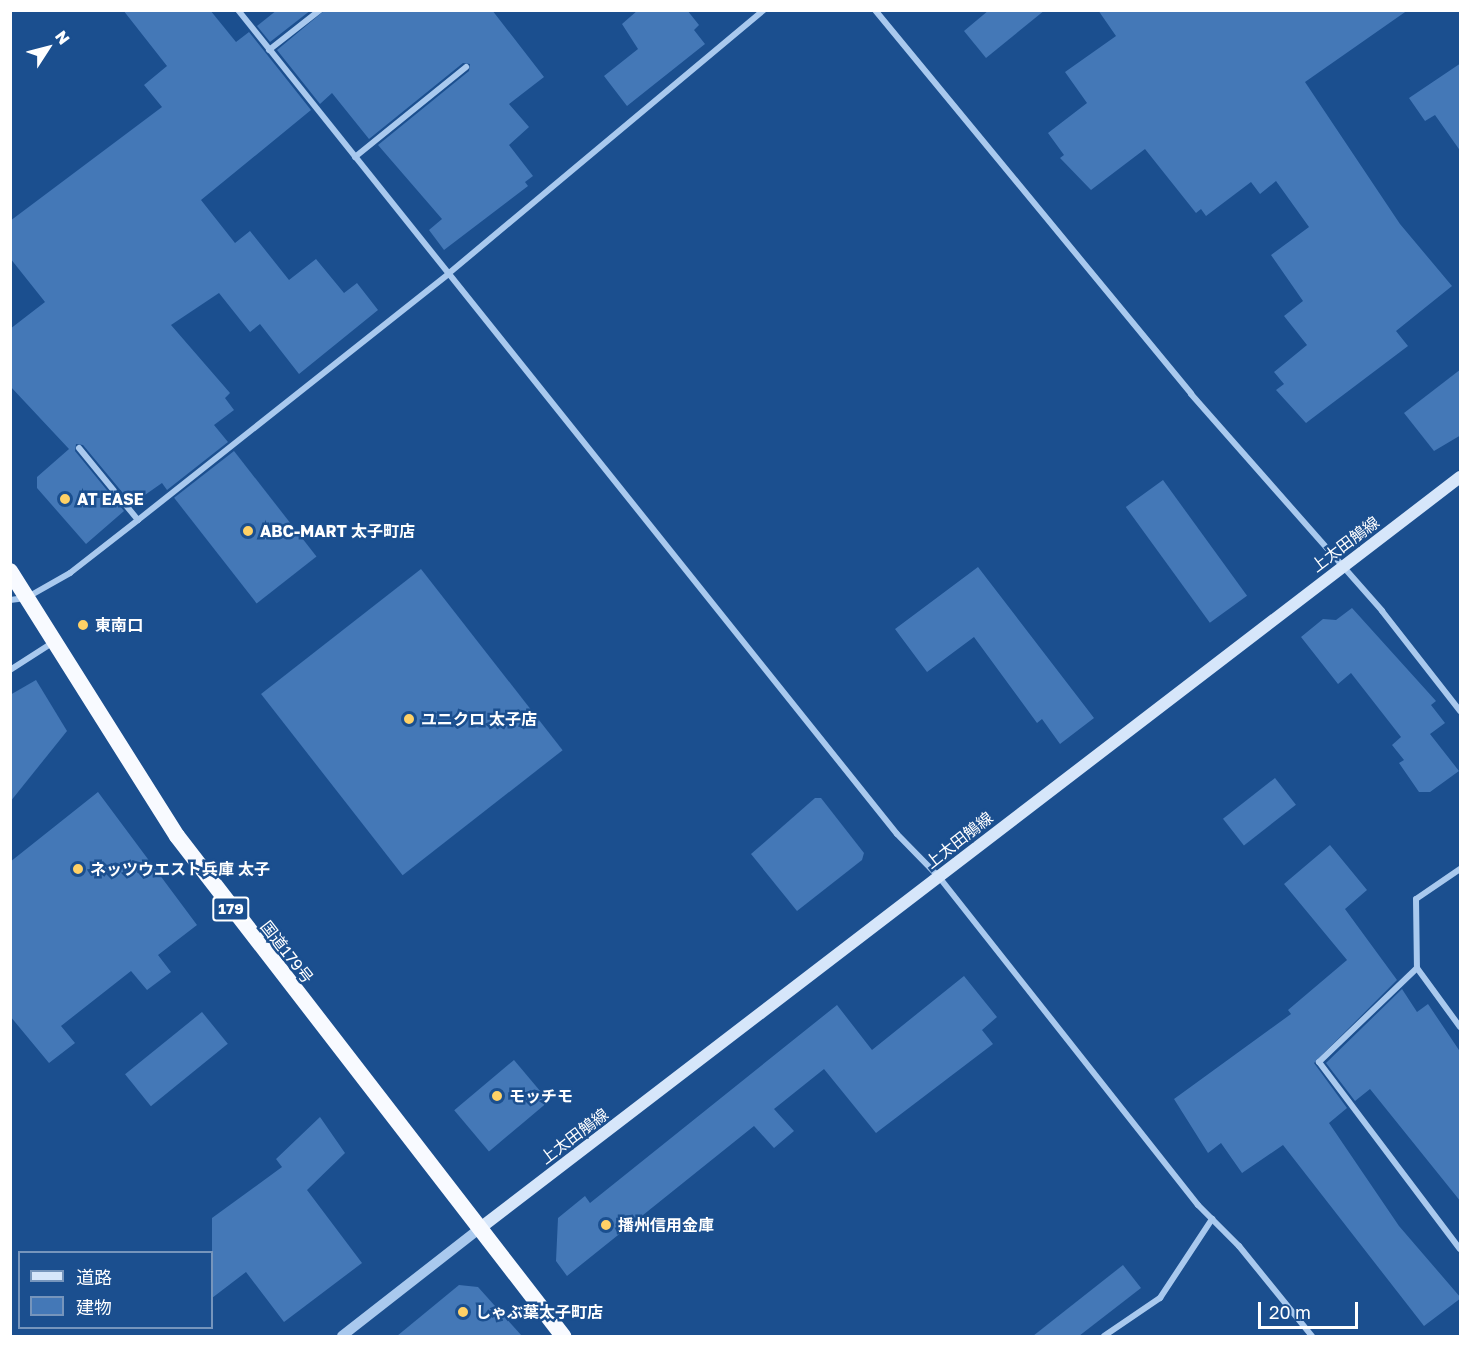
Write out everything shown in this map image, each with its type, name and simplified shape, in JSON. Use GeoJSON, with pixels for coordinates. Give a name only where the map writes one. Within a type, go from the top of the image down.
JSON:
{"type":"FeatureCollection","features":[{"type":"Feature","properties":{"kind":"highway","name":"国道179号"},"geometry":{"type":"LineString","coordinates":[[10,571],[18,599],[53,643],[177,836],[563,1336]]}},
{"type":"Feature","properties":{"kind":"main road","name":"上太田鵤線"},"geometry":{"type":"LineString","coordinates":[[479,1229],[1461,477]]}},
{"type":"Feature","properties":{"kind":"street"},"geometry":{"type":"LineString","coordinates":[[238,10],[897,834],[939,877],[1212,1219],[1312,1336]]}},
{"type":"Feature","properties":{"kind":"street"},"geometry":{"type":"LineString","coordinates":[[269,50],[320,10]]}},
{"type":"Feature","properties":{"kind":"street"},"geometry":{"type":"LineString","coordinates":[[18,599],[70,573],[138,520],[448,274],[764,10]]}},
{"type":"Feature","properties":{"kind":"street"},"geometry":{"type":"LineString","coordinates":[[875,10],[1191,394],[1342,567],[1461,711]]}},
{"type":"Feature","properties":{"kind":"street"},"geometry":{"type":"LineString","coordinates":[[355,157],[466,67]]}},
{"type":"Feature","properties":{"kind":"street"},"geometry":{"type":"LineString","coordinates":[[79,448],[138,520]]}},
{"type":"Feature","properties":{"kind":"street"},"geometry":{"type":"LineString","coordinates":[[10,670],[53,643]]}},
{"type":"Feature","properties":{"kind":"street"},"geometry":{"type":"LineString","coordinates":[[1461,870],[1416,899],[1417,968],[1461,1027]]}},
{"type":"Feature","properties":{"kind":"street"},"geometry":{"type":"LineString","coordinates":[[1417,968],[1319,1062],[1461,1249]]}},
{"type":"Feature","properties":{"kind":"street"},"geometry":{"type":"LineString","coordinates":[[1104,1336],[1160,1298],[1212,1219]]}},
{"type":"Feature","properties":{"kind":"street"},"geometry":{"type":"LineString","coordinates":[[342,1336],[479,1229]]}},
{"type":"Feature","properties":{"kind":"building"},"geometry":{"type":"Polygon","coordinates":[[[123,10],[210,10],[236,42],[249,32],[311,110],[201,200],[235,243],[250,231],[289,280],[316,259],[344,293],[357,283],[378,310],[299,374],[260,324],[250,332],[219,293],[171,325],[230,393],[225,398],[234,410],[214,425],[228,442],[167,490],[162,483],[132,504],[83,445],[76,444],[75,451],[124,511],[86,544],[37,488],[37,477],[69,449],[10,386],[10,329],[45,302],[10,258],[10,221],[162,107],[144,85],[167,66],[123,10]]]}},
{"type":"Feature","properties":{"kind":"building"},"geometry":{"type":"Polygon","coordinates":[[[277,10],[311,10],[270,42],[257,26],[277,10]]]}},
{"type":"Feature","properties":{"kind":"building"},"geometry":{"type":"Polygon","coordinates":[[[325,10],[492,10],[544,77],[509,104],[529,127],[509,145],[533,176],[525,182],[528,186],[444,250],[429,230],[442,219],[378,145],[469,71],[470,64],[463,63],[369,139],[332,93],[320,104],[277,50],[325,10]]]}},
{"type":"Feature","properties":{"kind":"building"},"geometry":{"type":"Polygon","coordinates":[[[638,10],[687,10],[699,25],[694,30],[705,44],[627,106],[604,76],[638,49],[622,24],[638,10]]]}},
{"type":"Feature","properties":{"kind":"building"},"geometry":{"type":"Polygon","coordinates":[[[989,10],[1045,10],[986,58],[964,31],[989,10]]]}},
{"type":"Feature","properties":{"kind":"building"},"geometry":{"type":"Polygon","coordinates":[[[1098,10],[1408,10],[1305,82],[1400,224],[1452,286],[1396,331],[1408,346],[1306,423],[1276,390],[1284,384],[1274,372],[1307,345],[1284,316],[1303,301],[1271,255],[1309,227],[1276,181],[1260,194],[1251,182],[1206,216],[1201,209],[1196,213],[1145,149],[1091,190],[1060,158],[1064,155],[1048,133],[1087,103],[1065,72],[1116,36],[1098,10]]]}},
{"type":"Feature","properties":{"kind":"building"},"geometry":{"type":"Polygon","coordinates":[[[1461,63],[1461,152],[1435,115],[1425,121],[1409,98],[1461,63]]]}},
{"type":"Feature","properties":{"kind":"building"},"geometry":{"type":"Polygon","coordinates":[[[1461,369],[1461,435],[1434,451],[1404,413],[1461,369]]]}},
{"type":"Feature","properties":{"kind":"building","name":"ABC-MART 太子町店"},"geometry":{"type":"Polygon","coordinates":[[[234,451],[316,557],[257,603],[174,498],[234,451]]]}},
{"type":"Feature","properties":{"kind":"building"},"geometry":{"type":"Polygon","coordinates":[[[1163,480],[1247,596],[1210,623],[1126,507],[1163,480]]]}},
{"type":"Feature","properties":{"kind":"building"},"geometry":{"type":"Polygon","coordinates":[[[978,567],[1094,718],[1060,744],[1042,719],[1037,723],[974,637],[927,672],[895,629],[978,567]]]}},
{"type":"Feature","properties":{"kind":"building","name":"ユニクロ 太子店"},"geometry":{"type":"Polygon","coordinates":[[[421,569],[563,750],[403,875],[261,694],[421,569]]]}},
{"type":"Feature","properties":{"kind":"building"},"geometry":{"type":"Polygon","coordinates":[[[1352,608],[1436,701],[1431,705],[1445,723],[1430,734],[1459,771],[1430,792],[1419,792],[1399,763],[1404,760],[1392,745],[1401,737],[1351,673],[1338,684],[1301,637],[1323,619],[1336,620],[1352,608]]]}},
{"type":"Feature","properties":{"kind":"building"},"geometry":{"type":"Polygon","coordinates":[[[36,680],[67,731],[10,802],[10,695],[36,680]]]}},
{"type":"Feature","properties":{"kind":"building"},"geometry":{"type":"Polygon","coordinates":[[[1275,778],[1296,805],[1244,845],[1223,819],[1275,778]]]}},
{"type":"Feature","properties":{"kind":"building"},"geometry":{"type":"Polygon","coordinates":[[[98,792],[197,925],[158,955],[171,972],[147,990],[131,971],[61,1026],[75,1043],[49,1063],[10,1016],[10,862],[98,792]]]}},
{"type":"Feature","properties":{"kind":"building"},"geometry":{"type":"Polygon","coordinates":[[[815,798],[821,798],[864,853],[862,860],[797,911],[751,854],[815,798]]]}},
{"type":"Feature","properties":{"kind":"building"},"geometry":{"type":"Polygon","coordinates":[[[1330,845],[1367,890],[1345,909],[1397,980],[1314,1063],[1347,1108],[1329,1123],[1399,1226],[1461,1298],[1424,1326],[1283,1145],[1242,1173],[1221,1143],[1208,1153],[1174,1099],[1291,1014],[1288,1010],[1347,960],[1284,884],[1330,845]]]}},
{"type":"Feature","properties":{"kind":"building"},"geometry":{"type":"Polygon","coordinates":[[[964,976],[997,1017],[982,1030],[993,1044],[876,1133],[824,1069],[774,1109],[794,1131],[774,1148],[754,1126],[567,1276],[556,1261],[558,1218],[585,1196],[590,1203],[837,1005],[872,1050],[964,976]]]}},
{"type":"Feature","properties":{"kind":"building"},"geometry":{"type":"Polygon","coordinates":[[[1402,989],[1417,1012],[1428,1004],[1461,1053],[1461,1202],[1370,1089],[1355,1101],[1326,1063],[1402,989]]]}},
{"type":"Feature","properties":{"kind":"building"},"geometry":{"type":"Polygon","coordinates":[[[202,1012],[228,1044],[151,1106],[125,1074],[202,1012]]]}},
{"type":"Feature","properties":{"kind":"building"},"geometry":{"type":"Polygon","coordinates":[[[514,1060],[549,1101],[489,1152],[454,1110],[514,1060]]]}},
{"type":"Feature","properties":{"kind":"building"},"geometry":{"type":"Polygon","coordinates":[[[320,1117],[345,1153],[307,1190],[362,1263],[284,1322],[246,1272],[213,1297],[212,1218],[282,1167],[276,1159],[320,1117]]]}},
{"type":"Feature","properties":{"kind":"building"},"geometry":{"type":"Polygon","coordinates":[[[1123,1265],[1141,1288],[1079,1336],[1033,1336],[1123,1265]]]}},
{"type":"Feature","properties":{"kind":"building","name":"しゃぶ葉太子町店"},"geometry":{"type":"Polygon","coordinates":[[[459,1285],[478,1287],[522,1336],[397,1336],[459,1285]]]}},
{"type":"Feature","properties":{"kind":"place","name":"AT EASE"},"geometry":{"type":"Point","coordinates":[65,499]}},
{"type":"Feature","properties":{"kind":"place","name":"ABC-MART 太子町店"},"geometry":{"type":"Point","coordinates":[248,531]}},
{"type":"Feature","properties":{"kind":"place","name":"東南口"},"geometry":{"type":"Point","coordinates":[83,625]}},
{"type":"Feature","properties":{"kind":"place","name":"ユニクロ 太子店"},"geometry":{"type":"Point","coordinates":[409,719]}},
{"type":"Feature","properties":{"kind":"place","name":"ネッツウエスト兵庫 太子"},"geometry":{"type":"Point","coordinates":[78,869]}},
{"type":"Feature","properties":{"kind":"place","name":"モッチモ"},"geometry":{"type":"Point","coordinates":[497,1096]}},
{"type":"Feature","properties":{"kind":"place","name":"播州信用金庫"},"geometry":{"type":"Point","coordinates":[606,1225]}},
{"type":"Feature","properties":{"kind":"place","name":"しゃぶ葉太子町店"},"geometry":{"type":"Point","coordinates":[463,1312]}}]}
